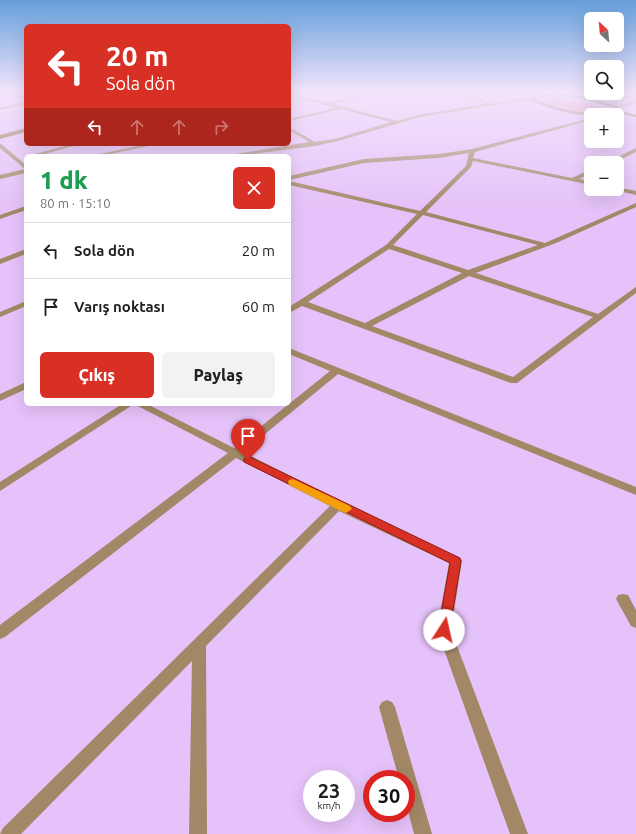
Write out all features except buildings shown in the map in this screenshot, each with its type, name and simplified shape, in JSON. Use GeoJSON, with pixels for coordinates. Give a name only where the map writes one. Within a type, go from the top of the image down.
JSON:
{"type":"FeatureCollection","features":[{"type":"Feature","properties":{"kind":"street"},"geometry":{"type":"LineString","coordinates":[[0,137],[23,131]]}},
{"type":"Feature","properties":{"kind":"street"},"geometry":{"type":"LineString","coordinates":[[294,131],[314,144]]}},
{"type":"Feature","properties":{"kind":"street"},"geometry":{"type":"LineString","coordinates":[[239,154],[336,140],[366,131]]}},
{"type":"Feature","properties":{"kind":"street"},"geometry":{"type":"LineString","coordinates":[[291,178],[364,161],[439,156],[472,150],[545,131]]}},
{"type":"Feature","properties":{"kind":"street"},"geometry":{"type":"LineString","coordinates":[[0,145],[24,168]]}},
{"type":"Feature","properties":{"kind":"street"},"geometry":{"type":"LineString","coordinates":[[39,154],[70,146]]}},
{"type":"Feature","properties":{"kind":"street"},"geometry":{"type":"LineString","coordinates":[[104,154],[146,146]]}},
{"type":"Feature","properties":{"kind":"street"},"geometry":{"type":"LineString","coordinates":[[277,154],[278,148]]}},
{"type":"Feature","properties":{"kind":"street"},"geometry":{"type":"LineString","coordinates":[[291,310],[388,246],[469,166],[472,150]]}},
{"type":"Feature","properties":{"kind":"street"},"geometry":{"type":"LineString","coordinates":[[623,156],[636,150]]}},
{"type":"Feature","properties":{"kind":"street"},"geometry":{"type":"LineString","coordinates":[[0,157],[10,154]]}},
{"type":"Feature","properties":{"kind":"street"},"geometry":{"type":"LineString","coordinates":[[16,160],[24,158]]}},
{"type":"Feature","properties":{"kind":"street"},"geometry":{"type":"LineString","coordinates":[[470,159],[584,183]]}},
{"type":"Feature","properties":{"kind":"street"},"geometry":{"type":"LineString","coordinates":[[0,177],[24,171]]}},
{"type":"Feature","properties":{"kind":"street"},"geometry":{"type":"LineString","coordinates":[[572,180],[584,174]]}},
{"type":"Feature","properties":{"kind":"street"},"geometry":{"type":"LineString","coordinates":[[291,183],[421,213],[546,245]]}},
{"type":"Feature","properties":{"kind":"street"},"geometry":{"type":"LineString","coordinates":[[624,190],[636,192]]}},
{"type":"Feature","properties":{"kind":"street"},"geometry":{"type":"LineString","coordinates":[[366,326],[468,273],[546,245],[636,205]]}},
{"type":"Feature","properties":{"kind":"street"},"geometry":{"type":"LineString","coordinates":[[0,218],[24,209]]}},
{"type":"Feature","properties":{"kind":"street"},"geometry":{"type":"LineString","coordinates":[[388,246],[600,317]]}},
{"type":"Feature","properties":{"kind":"street"},"geometry":{"type":"LineString","coordinates":[[0,262],[24,252]]}},
{"type":"Feature","properties":{"kind":"street"},"geometry":{"type":"LineString","coordinates":[[302,303],[514,381],[636,289]]}},
{"type":"Feature","properties":{"kind":"street"},"geometry":{"type":"LineString","coordinates":[[0,315],[24,304]]}},
{"type":"Feature","properties":{"kind":"street"},"geometry":{"type":"LineString","coordinates":[[291,352],[636,491]]}},
{"type":"Feature","properties":{"kind":"street"},"geometry":{"type":"LineString","coordinates":[[0,633],[235,453],[337,370]]}},
{"type":"Feature","properties":{"kind":"street"},"geometry":{"type":"LineString","coordinates":[[0,398],[24,386]]}},
{"type":"Feature","properties":{"kind":"street"},"geometry":{"type":"LineString","coordinates":[[0,487],[125,406]]}},
{"type":"Feature","properties":{"kind":"street"},"geometry":{"type":"LineString","coordinates":[[143,406],[338,505],[456,561],[444,630],[519,834]]}},
{"type":"Feature","properties":{"kind":"street"},"geometry":{"type":"LineString","coordinates":[[9,834],[338,505]]}},
{"type":"Feature","properties":{"kind":"street"},"geometry":{"type":"LineString","coordinates":[[623,599],[636,622]]}},
{"type":"Feature","properties":{"kind":"street"},"geometry":{"type":"LineString","coordinates":[[198,834],[199,644]]}},
{"type":"Feature","properties":{"kind":"street"},"geometry":{"type":"LineString","coordinates":[[387,707],[423,834]]}},
{"type":"Feature","properties":{"kind":"slow traffic"},"geometry":{"type":"LineString","coordinates":[[293,482],[346,509]]}},
{"type":"Feature","properties":{"kind":"route"},"geometry":{"type":"LineString","coordinates":[[248,460],[456,561],[444,630]]}}]}
